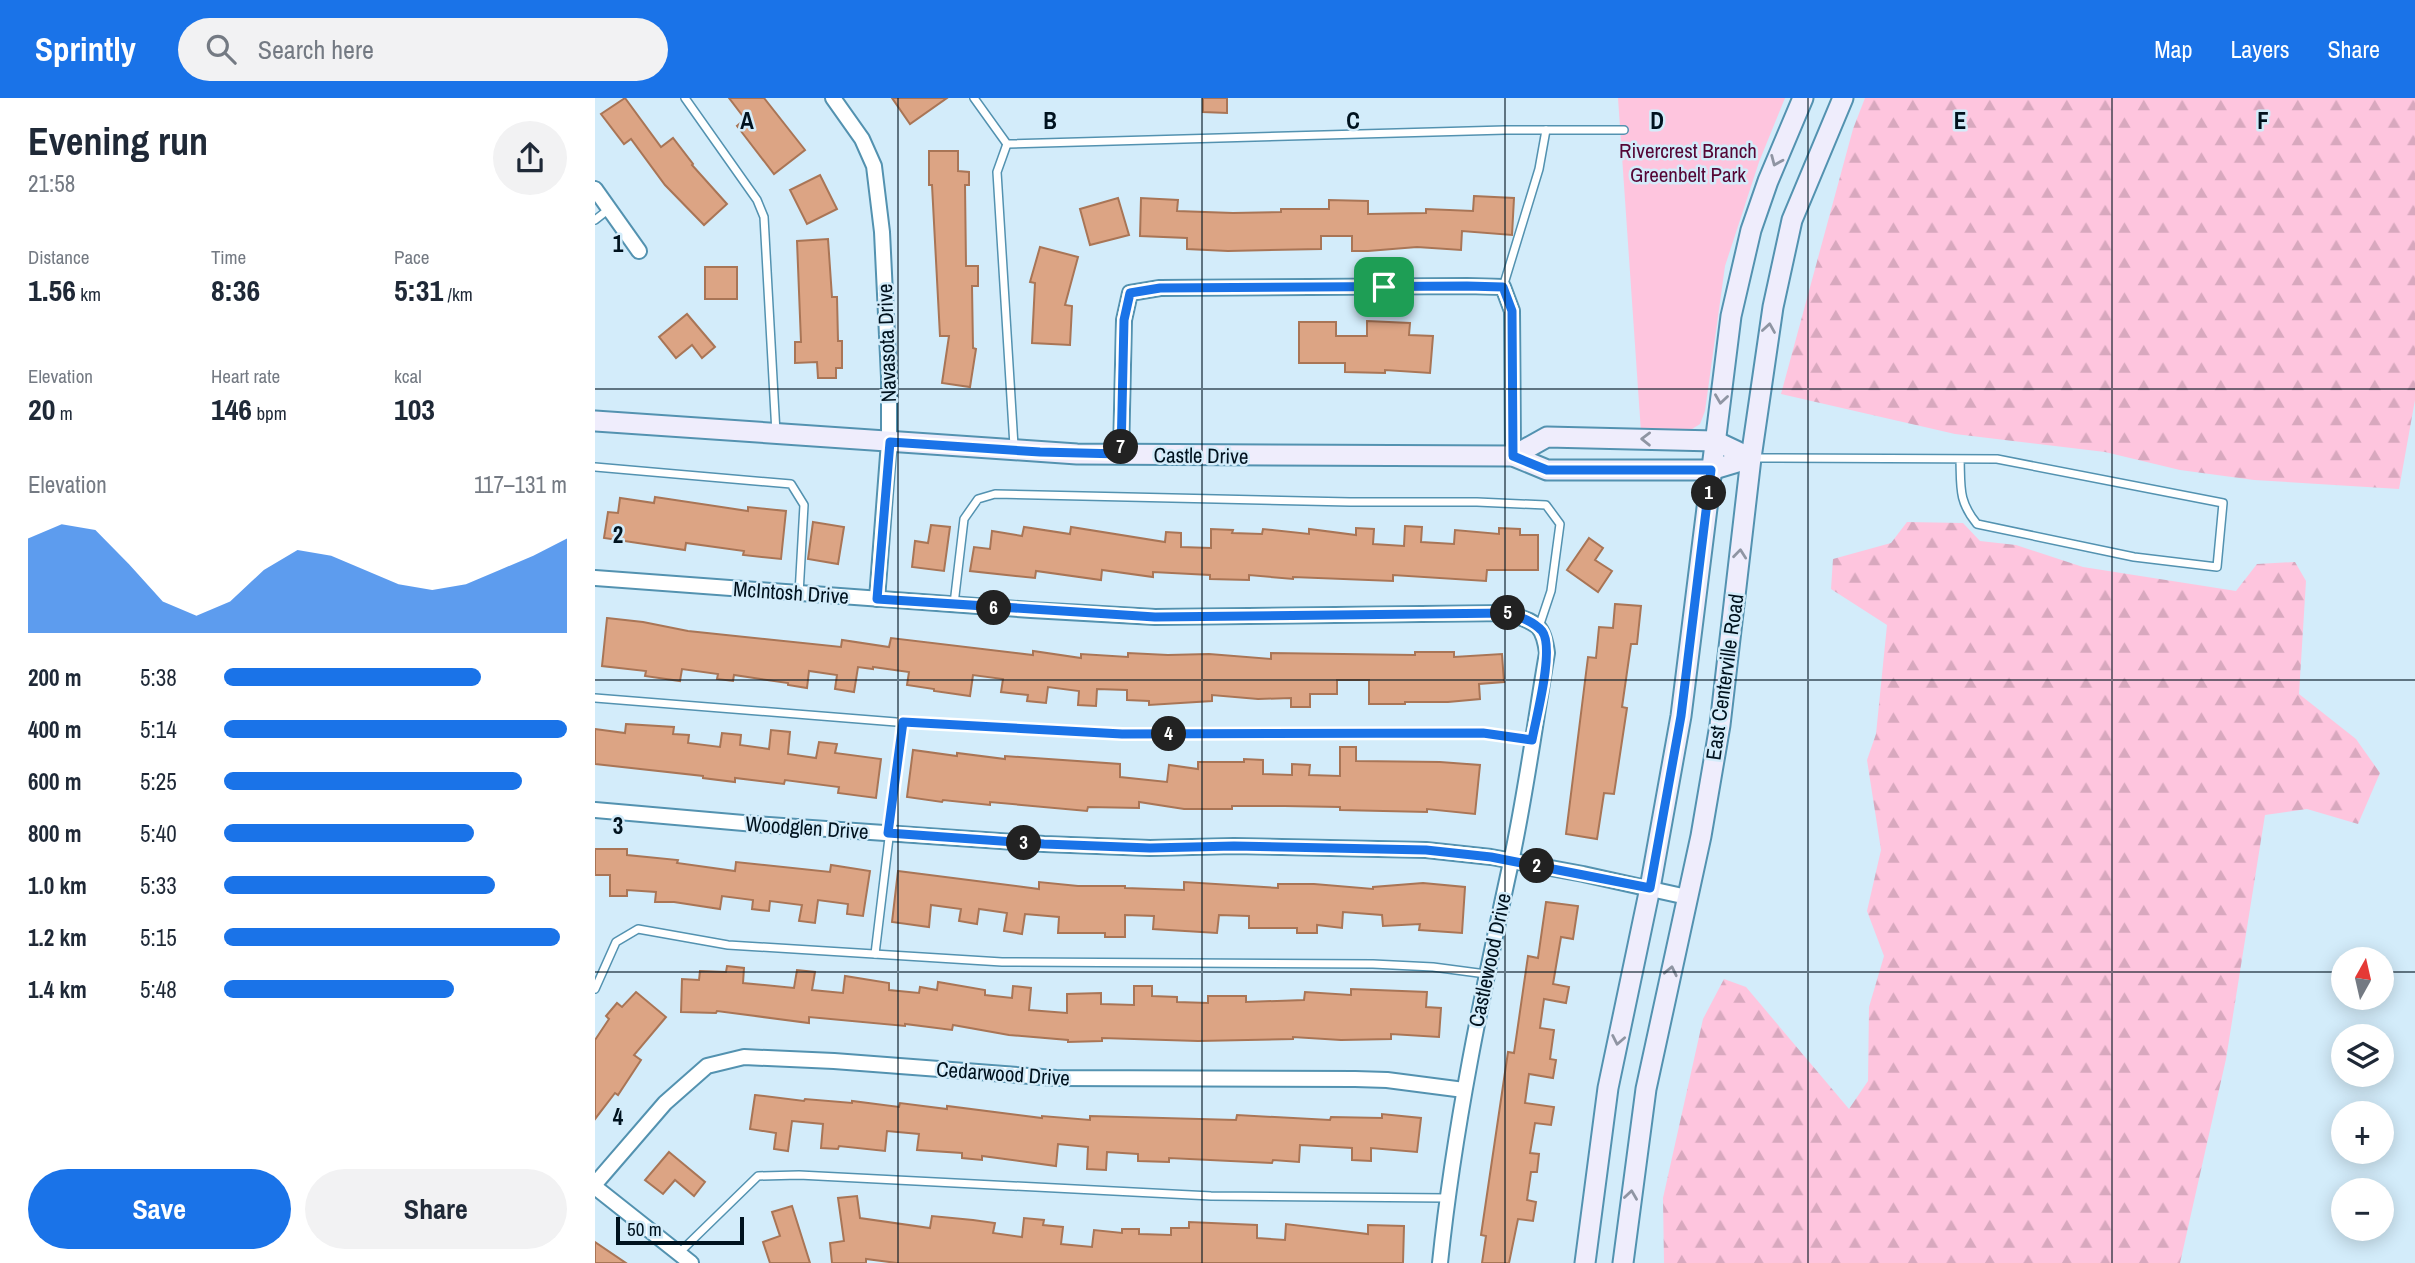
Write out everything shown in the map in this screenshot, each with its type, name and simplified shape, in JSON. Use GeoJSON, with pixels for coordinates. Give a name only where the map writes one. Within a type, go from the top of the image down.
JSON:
{"type":"FeatureCollection","features":[{"type":"Feature","properties":{"kind":"main road","name":"East Centerville Road"},"geometry":{"type":"LineString","coordinates":[[1585,1263],[1608,1088],[1650,888],[1683,705],[1731,316],[1748,241],[1768,181],[1803,98]]}},
{"type":"Feature","properties":{"kind":"main road","name":"East Centerville Road"},"geometry":{"type":"LineString","coordinates":[[1623,1263],[1646,1089],[1701,836],[1720,725],[1751,458],[1783,253],[1804,189],[1843,98]]}},
{"type":"Feature","properties":{"kind":"main road","name":"Castle Drive"},"geometry":{"type":"LineString","coordinates":[[595,421],[1014,451],[1513,456],[1547,470],[1711,470],[1751,458]]}},
{"type":"Feature","properties":{"kind":"main road","name":"Castle Drive"},"geometry":{"type":"LineString","coordinates":[[1513,456],[1547,437],[1715,441],[1751,458]]}},
{"type":"Feature","properties":{"kind":"street","name":"Navasota Drive"},"geometry":{"type":"LineString","coordinates":[[833,98],[862,139],[874,166],[882,232],[890,442],[877,599]]}},
{"type":"Feature","properties":{"kind":"street"},"geometry":{"type":"LineString","coordinates":[[595,189],[639,251]]}},
{"type":"Feature","properties":{"kind":"street"},"geometry":{"type":"LineString","coordinates":[[1121,454],[1124,320],[1130,293],[1160,288],[1503,287],[1512,311],[1513,456]]}},
{"type":"Feature","properties":{"kind":"street","name":"McIntosh Drive"},"geometry":{"type":"LineString","coordinates":[[595,578],[1155,617],[1508,613],[1535,625]]}},
{"type":"Feature","properties":{"kind":"street","name":"Castlewood Drive"},"geometry":{"type":"LineString","coordinates":[[1440,1263],[1464,1090],[1511,861],[1547,653],[1544,634],[1535,625]]}},
{"type":"Feature","properties":{"kind":"street","name":"Woodglen Drive"},"geometry":{"type":"LineString","coordinates":[[595,810],[1044,844],[1150,848],[1234,846],[1426,850],[1478,855],[1687,897]]}},
{"type":"Feature","properties":{"kind":"street","name":"Cedarwood Drive"},"geometry":{"type":"LineString","coordinates":[[595,1186],[665,1103],[707,1066],[744,1058],[834,1061],[1056,1078],[1355,1079],[1464,1090]]}},
{"type":"Feature","properties":{"kind":"street"},"geometry":{"type":"LineString","coordinates":[[595,1186],[691,1263]]}},
{"type":"Feature","properties":{"kind":"lane"},"geometry":{"type":"LineString","coordinates":[[685,98],[757,200],[764,217],[776,434]]}},
{"type":"Feature","properties":{"kind":"lane"},"geometry":{"type":"LineString","coordinates":[[974,98],[1007,144]]}},
{"type":"Feature","properties":{"kind":"lane"},"geometry":{"type":"LineString","coordinates":[[1503,287],[1539,169],[1546,130]]}},
{"type":"Feature","properties":{"kind":"lane"},"geometry":{"type":"LineString","coordinates":[[1007,144],[1624,130]]}},
{"type":"Feature","properties":{"kind":"lane"},"geometry":{"type":"LineString","coordinates":[[1007,144],[997,172],[1014,451]]}},
{"type":"Feature","properties":{"kind":"lane"},"geometry":{"type":"LineString","coordinates":[[595,220],[609,209]]}},
{"type":"Feature","properties":{"kind":"lane"},"geometry":{"type":"LineString","coordinates":[[1751,458],[1997,459],[2223,503],[2217,567],[2134,556],[1977,524],[1965,510],[1960,459]]}},
{"type":"Feature","properties":{"kind":"lane"},"geometry":{"type":"LineString","coordinates":[[595,467],[791,484],[804,505],[799,594]]}},
{"type":"Feature","properties":{"kind":"lane"},"geometry":{"type":"LineString","coordinates":[[954,605],[964,519],[978,499],[995,494],[1350,502],[1477,502],[1546,505],[1560,524],[1551,592],[1535,625]]}},
{"type":"Feature","properties":{"kind":"lane"},"geometry":{"type":"LineString","coordinates":[[595,698],[903,722],[1122,734],[1483,733],[1532,740]]}},
{"type":"Feature","properties":{"kind":"lane"},"geometry":{"type":"LineString","coordinates":[[875,954],[903,722]]}},
{"type":"Feature","properties":{"kind":"lane"},"geometry":{"type":"LineString","coordinates":[[595,989],[617,942],[638,929],[728,945],[1002,962],[1373,964],[1433,967],[1486,974]]}},
{"type":"Feature","properties":{"kind":"lane"},"geometry":{"type":"LineString","coordinates":[[679,1253],[758,1175],[1211,1196],[1448,1198]]}},
{"type":"Feature","properties":{"kind":"green space","name":"Rivercrest Branch Greenbelt Park"},"geometry":{"type":"Polygon","coordinates":[[[1618,98],[1785,98],[1759,162],[1725,266],[1705,411],[1700,424],[1689,431],[1641,432],[1618,98]]]}},
{"type":"Feature","properties":{"kind":"green space"},"geometry":{"type":"Polygon","coordinates":[[[1865,98],[2415,98],[2415,400],[2399,489],[2254,480],[2180,470],[2105,452],[1955,434],[1781,394],[1853,129],[1865,98]]]}},
{"type":"Feature","properties":{"kind":"green space"},"geometry":{"type":"Polygon","coordinates":[[[1907,522],[1963,523],[1980,541],[2016,545],[2083,567],[2236,591],[2257,564],[2295,562],[2306,581],[2299,694],[2356,739],[2380,773],[2358,824],[2307,809],[2265,815],[2226,1059],[2180,1263],[1664,1263],[1663,1198],[1703,1019],[1724,979],[1746,987],[1849,1109],[1868,1081],[1869,1007],[1884,956],[1867,911],[1881,850],[1867,760],[1876,734],[1887,625],[1831,589],[1833,559],[1891,543],[1907,522]]]}},
{"type":"Feature","properties":{"kind":"building"},"geometry":{"type":"Polygon","coordinates":[[[625,98],[661,147],[673,138],[692,165],[727,204],[704,225],[665,185],[631,139],[624,144],[601,114],[625,98]]]}},
{"type":"Feature","properties":{"kind":"building"},"geometry":{"type":"Polygon","coordinates":[[[729,98],[764,98],[805,150],[774,174],[737,126],[745,119],[729,98]]]}},
{"type":"Feature","properties":{"kind":"building"},"geometry":{"type":"Polygon","coordinates":[[[892,98],[947,98],[910,124],[892,98]]]}},
{"type":"Feature","properties":{"kind":"building"},"geometry":{"type":"Polygon","coordinates":[[[1203,98],[1227,98],[1227,113],[1203,112],[1203,98]]]}},
{"type":"Feature","properties":{"kind":"building"},"geometry":{"type":"Polygon","coordinates":[[[929,151],[958,151],[958,171],[969,172],[969,185],[965,185],[966,266],[978,266],[978,286],[972,286],[973,348],[976,349],[970,387],[942,383],[949,336],[940,336],[929,151]]]}},
{"type":"Feature","properties":{"kind":"building"},"geometry":{"type":"Polygon","coordinates":[[[820,175],[837,209],[807,224],[790,190],[820,175]]]}},
{"type":"Feature","properties":{"kind":"building"},"geometry":{"type":"Polygon","coordinates":[[[1474,196],[1514,198],[1512,235],[1462,231],[1461,250],[1417,247],[1368,251],[1352,251],[1352,236],[1321,236],[1321,249],[1228,251],[1187,249],[1187,238],[1140,236],[1141,198],[1178,200],[1177,211],[1233,213],[1329,209],[1329,200],[1368,201],[1368,214],[1426,213],[1426,209],[1473,211],[1474,196]]]}},
{"type":"Feature","properties":{"kind":"building"},"geometry":{"type":"Polygon","coordinates":[[[1118,198],[1129,235],[1090,245],[1080,209],[1118,198]]]}},
{"type":"Feature","properties":{"kind":"building"},"geometry":{"type":"Polygon","coordinates":[[[828,239],[832,297],[837,297],[838,341],[842,341],[842,368],[836,368],[836,378],[818,378],[817,362],[795,363],[795,342],[801,342],[797,241],[828,239]]]}},
{"type":"Feature","properties":{"kind":"building"},"geometry":{"type":"Polygon","coordinates":[[[1040,247],[1078,257],[1065,305],[1072,306],[1070,345],[1032,343],[1035,283],[1030,282],[1040,247]]]}},
{"type":"Feature","properties":{"kind":"building"},"geometry":{"type":"Polygon","coordinates":[[[705,267],[737,267],[737,299],[705,299],[705,267]]]}},
{"type":"Feature","properties":{"kind":"building"},"geometry":{"type":"Polygon","coordinates":[[[687,314],[715,347],[702,358],[692,345],[676,358],[659,337],[687,314]]]}},
{"type":"Feature","properties":{"kind":"building"},"geometry":{"type":"Polygon","coordinates":[[[1367,321],[1410,323],[1409,335],[1433,336],[1430,373],[1385,370],[1385,373],[1345,372],[1345,363],[1299,363],[1299,322],[1336,322],[1336,336],[1367,336],[1367,321]]]}},
{"type":"Feature","properties":{"kind":"building"},"geometry":{"type":"Polygon","coordinates":[[[655,497],[748,511],[748,507],[786,511],[781,559],[743,555],[744,551],[686,543],[685,550],[604,538],[608,512],[618,513],[620,498],[654,503],[655,497]]]}},
{"type":"Feature","properties":{"kind":"building"},"geometry":{"type":"Polygon","coordinates":[[[813,522],[844,527],[838,564],[808,559],[813,522]]]}},
{"type":"Feature","properties":{"kind":"building"},"geometry":{"type":"Polygon","coordinates":[[[931,525],[950,527],[944,571],[912,567],[915,541],[928,543],[931,525]]]}},
{"type":"Feature","properties":{"kind":"building"},"geometry":{"type":"Polygon","coordinates":[[[1405,526],[1422,527],[1421,542],[1454,544],[1455,530],[1499,534],[1499,528],[1520,529],[1520,535],[1538,535],[1538,570],[1487,570],[1486,581],[1393,575],[1393,581],[1293,579],[1249,575],[1249,580],[1210,579],[1210,575],[1153,572],[1153,577],[1102,570],[1101,580],[1036,571],[1035,578],[970,571],[974,547],[990,549],[992,531],[1022,536],[1024,527],[1070,534],[1071,527],[1165,542],[1166,532],[1181,533],[1181,547],[1211,548],[1211,529],[1233,530],[1232,533],[1262,534],[1263,529],[1309,534],[1309,529],[1356,535],[1356,528],[1374,529],[1373,544],[1404,546],[1405,526]]]}},
{"type":"Feature","properties":{"kind":"building"},"geometry":{"type":"Polygon","coordinates":[[[1589,538],[1603,548],[1595,560],[1612,571],[1598,592],[1567,570],[1589,538]]]}},
{"type":"Feature","properties":{"kind":"building"},"geometry":{"type":"Polygon","coordinates":[[[1615,604],[1641,606],[1637,644],[1631,644],[1622,707],[1627,708],[1614,794],[1604,793],[1597,839],[1566,834],[1588,657],[1596,658],[1599,627],[1613,628],[1615,604]]]}},
{"type":"Feature","properties":{"kind":"building"},"geometry":{"type":"Polygon","coordinates":[[[607,618],[688,631],[841,647],[842,640],[889,647],[891,638],[1081,658],[1081,654],[1128,657],[1128,653],[1209,654],[1271,659],[1271,653],[1415,655],[1415,652],[1454,652],[1454,657],[1502,654],[1504,682],[1479,684],[1480,699],[1369,704],[1369,680],[1337,680],[1337,694],[1310,694],[1310,707],[1291,707],[1291,698],[1258,699],[1212,695],[1212,701],[1149,705],[1149,701],[1127,700],[1127,690],[1097,689],[1096,706],[1078,705],[1079,691],[1048,687],[1046,703],[1027,701],[1028,695],[1001,692],[1003,679],[973,675],[970,696],[907,685],[909,672],[873,667],[858,667],[854,692],[835,689],[837,675],[809,671],[807,688],[734,675],[733,681],[717,679],[718,674],[682,669],[680,681],[645,676],[646,671],[602,666],[607,618]]]}},
{"type":"Feature","properties":{"kind":"building"},"geometry":{"type":"Polygon","coordinates":[[[626,724],[674,727],[673,734],[689,735],[688,743],[720,747],[722,733],[741,735],[740,745],[769,749],[771,730],[790,732],[788,754],[816,758],[819,742],[837,744],[835,753],[881,759],[876,798],[838,793],[839,787],[785,780],[784,784],[735,778],[735,782],[595,764],[595,729],[625,733],[626,724]]]}},
{"type":"Feature","properties":{"kind":"building"},"geometry":{"type":"Polygon","coordinates":[[[1340,747],[1356,747],[1356,761],[1480,765],[1475,814],[1427,809],[1427,812],[1284,806],[1184,809],[1139,802],[1139,808],[1088,807],[1087,811],[990,802],[990,805],[942,802],[907,797],[913,750],[957,756],[957,753],[1005,759],[1005,756],[1120,764],[1120,777],[1167,782],[1169,765],[1198,769],[1198,762],[1244,762],[1244,759],[1263,760],[1263,774],[1292,775],[1292,764],[1310,765],[1309,775],[1340,776],[1340,747]]]}},
{"type":"Feature","properties":{"kind":"building"},"geometry":{"type":"Polygon","coordinates":[[[595,849],[627,849],[627,855],[678,860],[677,863],[735,871],[736,862],[830,872],[831,865],[870,871],[863,916],[847,914],[848,904],[818,900],[815,923],[799,921],[802,905],[770,901],[769,911],[752,909],[753,900],[722,896],[720,909],[655,902],[656,892],[627,890],[627,896],[610,896],[610,875],[595,875],[595,849]]]}},
{"type":"Feature","properties":{"kind":"building"},"geometry":{"type":"Polygon","coordinates":[[[898,871],[1039,889],[1039,882],[1184,890],[1184,882],[1278,888],[1278,884],[1314,884],[1373,889],[1423,883],[1465,887],[1462,933],[1419,930],[1420,924],[1383,926],[1382,915],[1343,912],[1342,928],[1317,925],[1317,933],[1297,933],[1297,928],[1249,928],[1249,916],[1219,915],[1217,933],[1153,929],[1154,916],[1125,915],[1125,937],[1105,937],[1105,933],[1058,933],[1059,917],[1025,914],[1022,934],[1004,931],[1007,913],[979,909],[977,924],[959,921],[961,909],[931,905],[929,927],[892,922],[898,871]]]}},
{"type":"Feature","properties":{"kind":"building"},"geometry":{"type":"Polygon","coordinates":[[[1546,902],[1578,906],[1573,939],[1561,937],[1553,984],[1569,987],[1566,1003],[1544,999],[1540,1028],[1554,1030],[1550,1059],[1556,1060],[1553,1078],[1529,1074],[1525,1103],[1554,1107],[1551,1125],[1535,1123],[1530,1153],[1539,1154],[1537,1172],[1531,1172],[1527,1200],[1536,1202],[1533,1221],[1518,1219],[1509,1263],[1482,1263],[1486,1236],[1481,1235],[1508,1052],[1514,1053],[1528,956],[1538,958],[1546,902]]]}},
{"type":"Feature","properties":{"kind":"building"},"geometry":{"type":"Polygon","coordinates":[[[727,966],[744,968],[743,983],[794,988],[797,970],[815,972],[812,990],[843,993],[845,976],[889,983],[889,990],[919,993],[920,987],[937,990],[938,982],[985,990],[985,995],[1012,998],[1013,986],[1031,988],[1029,1010],[1067,1013],[1067,994],[1101,993],[1101,1004],[1134,1005],[1134,986],[1152,986],[1152,996],[1177,997],[1177,1002],[1208,1003],[1208,996],[1246,996],[1246,1002],[1304,1000],[1305,992],[1351,995],[1351,989],[1427,992],[1426,1007],[1441,1008],[1439,1037],[1391,1034],[1391,1039],[1293,1037],[1198,1041],[1102,1038],[1102,1041],[1068,1042],[953,1025],[952,1030],[809,1017],[809,1023],[717,1011],[681,1012],[682,979],[699,980],[700,971],[726,972],[727,966]]]}},
{"type":"Feature","properties":{"kind":"building"},"geometry":{"type":"Polygon","coordinates":[[[636,992],[666,1017],[634,1055],[641,1060],[618,1095],[615,1093],[595,1119],[595,1040],[609,1019],[606,1016],[617,1003],[622,1007],[636,992]]]}},
{"type":"Feature","properties":{"kind":"building"},"geometry":{"type":"Polygon","coordinates":[[[755,1095],[899,1107],[900,1103],[947,1109],[947,1106],[1042,1118],[1090,1120],[1090,1116],[1236,1120],[1237,1115],[1330,1120],[1331,1117],[1382,1118],[1382,1114],[1421,1118],[1417,1152],[1371,1148],[1371,1161],[1352,1160],[1352,1148],[1300,1145],[1299,1162],[1273,1160],[1272,1163],[1169,1158],[1169,1162],[1138,1161],[1138,1154],[1107,1152],[1106,1170],[1087,1169],[1088,1147],[1058,1144],[1056,1166],[982,1156],[982,1160],[962,1158],[962,1153],[917,1150],[919,1134],[887,1131],[885,1151],[839,1146],[838,1149],[821,1148],[823,1124],[792,1121],[788,1151],[774,1149],[776,1133],[750,1129],[755,1095]]]}},
{"type":"Feature","properties":{"kind":"building"},"geometry":{"type":"Polygon","coordinates":[[[669,1152],[705,1182],[694,1196],[675,1180],[663,1194],[645,1180],[669,1152]]]}},
{"type":"Feature","properties":{"kind":"building"},"geometry":{"type":"Polygon","coordinates":[[[857,1196],[860,1218],[930,1228],[932,1216],[973,1220],[995,1223],[993,1233],[1022,1237],[1024,1218],[1044,1220],[1043,1225],[1063,1227],[1061,1244],[1092,1247],[1094,1230],[1122,1233],[1122,1229],[1139,1229],[1139,1234],[1171,1235],[1171,1228],[1189,1228],[1189,1222],[1257,1225],[1257,1238],[1285,1240],[1286,1224],[1368,1234],[1368,1225],[1404,1226],[1403,1263],[897,1263],[866,1259],[866,1263],[832,1263],[830,1243],[844,1241],[838,1198],[857,1196]]]}},
{"type":"Feature","properties":{"kind":"building"},"geometry":{"type":"Polygon","coordinates":[[[792,1206],[810,1263],[770,1263],[763,1242],[780,1236],[772,1212],[792,1206]]]}},
{"type":"Feature","properties":{"kind":"building"},"geometry":{"type":"Polygon","coordinates":[[[595,1242],[626,1263],[595,1263],[595,1242]]]}},
{"type":"Feature","properties":{"kind":"route"},"geometry":{"type":"LineString","coordinates":[[1384,287],[1503,287],[1512,311],[1513,456],[1547,470],[1711,470],[1681,716],[1650,888],[1491,857],[1426,850],[1234,846],[1150,848],[888,833],[903,722],[1122,734],[1483,733],[1532,740],[1547,653],[1544,634],[1531,622],[1508,613],[1155,617],[877,599],[890,442],[1077,454],[1121,454],[1124,320],[1130,293],[1160,288],[1384,287]]}}]}
